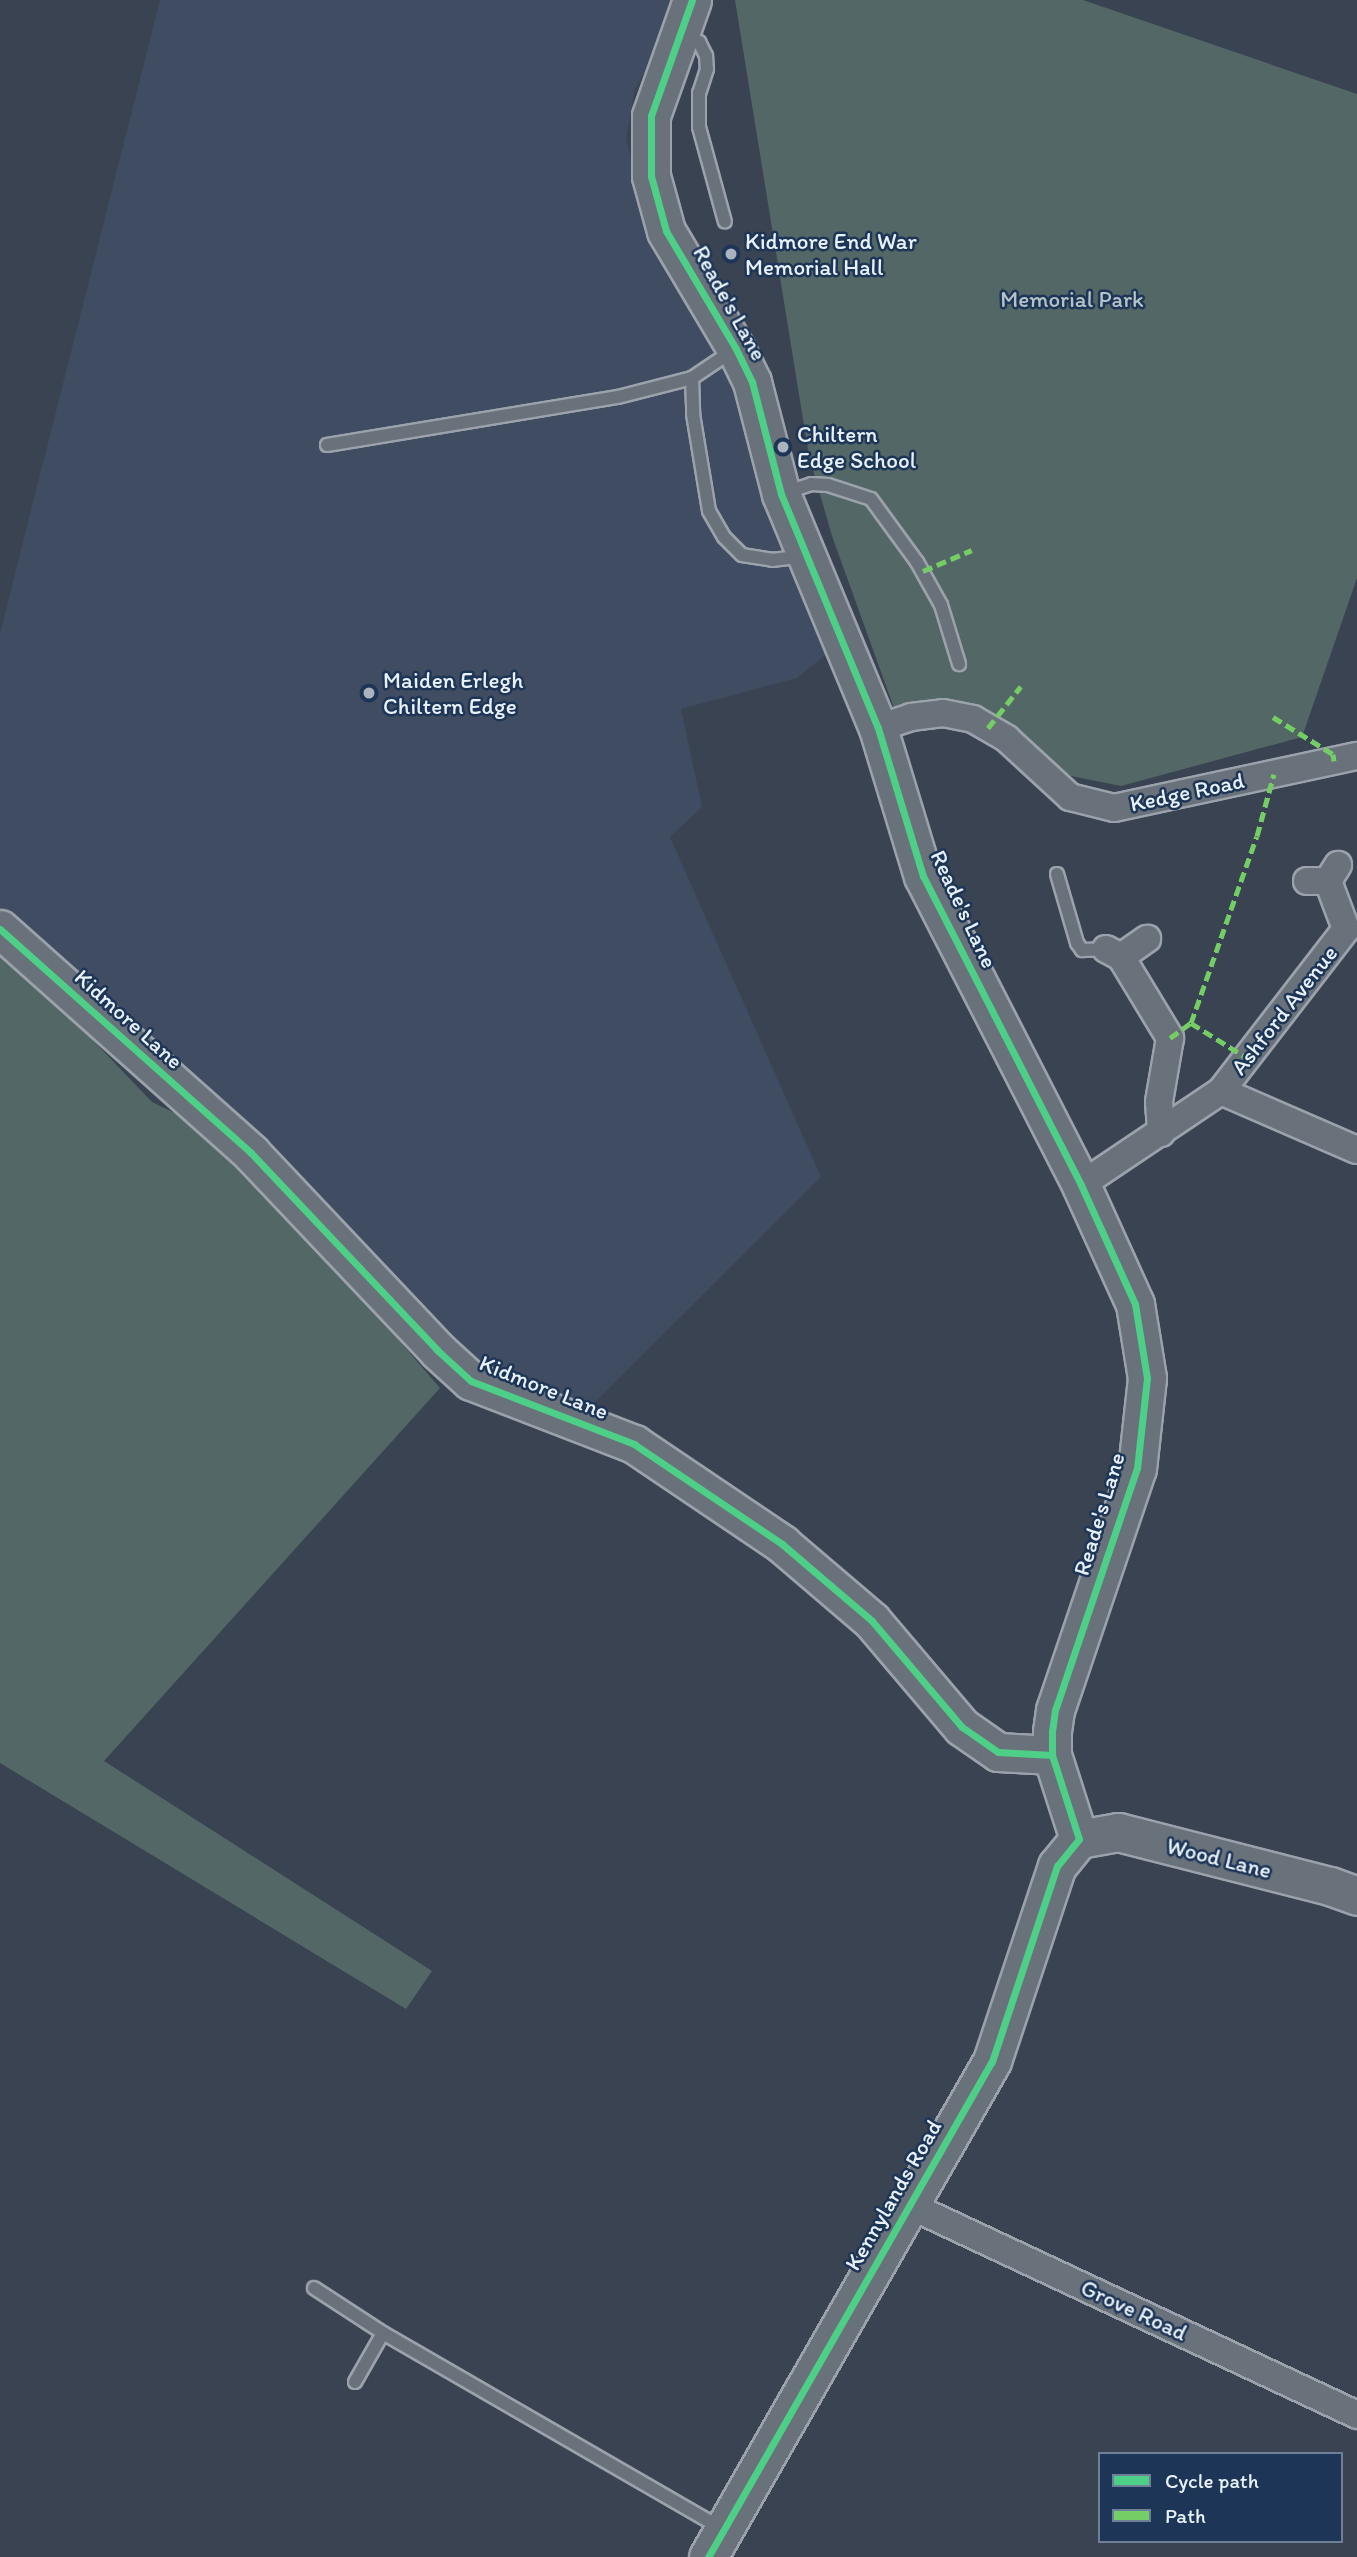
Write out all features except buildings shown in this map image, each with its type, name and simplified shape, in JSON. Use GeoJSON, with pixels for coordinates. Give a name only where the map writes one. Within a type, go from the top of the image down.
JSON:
{"type":"FeatureCollection","features":[{"type":"Feature","properties":{"kind":"street","name":"Reade's Lane"},"geometry":{"type":"LineString","coordinates":[[686,17],[651,116],[651,176],[666,231],[736,349],[762,414],[780,494],[878,728],[923,876],[1081,1185],[1135,1304],[1147,1378],[1136,1468],[1055,1710],[1052,1755],[1079,1839]]}},
{"type":"Feature","properties":{"kind":"street","name":"Kedge Road"},"geometry":{"type":"LineString","coordinates":[[878,728],[911,717],[943,713],[973,719],[1007,739],[1070,797],[1114,808],[1357,757]]}},
{"type":"Feature","properties":{"kind":"street","name":"Ashford Avenue"},"geometry":{"type":"LineString","coordinates":[[1081,1185],[1221,1091],[1352,927],[1324,876]]}},
{"type":"Feature","properties":{"kind":"street","name":"Kidmore Lane"},"geometry":{"type":"LineString","coordinates":[[0,929],[251,1153],[436,1350],[471,1381],[634,1444],[782,1544],[872,1621],[962,1727],[998,1752],[1052,1755]]}},
{"type":"Feature","properties":{"kind":"street"},"geometry":{"type":"LineString","coordinates":[[1147,939],[1113,953],[1170,1038],[1159,1102],[1161,1133]]}},
{"type":"Feature","properties":{"kind":"street","name":"Ashford Avenue"},"geometry":{"type":"LineString","coordinates":[[1221,1091],[1357,1150]]}},
{"type":"Feature","properties":{"kind":"street","name":"Wood Lane"},"geometry":{"type":"LineString","coordinates":[[1079,1839],[1118,1832],[1330,1886],[1357,1896]]}},
{"type":"Feature","properties":{"kind":"street","name":"Kennylands Road"},"geometry":{"type":"LineString","coordinates":[[715,2543],[992,2061],[1057,1866],[1079,1839]]}},
{"type":"Feature","properties":{"kind":"street","name":"Grove Road"},"geometry":{"type":"LineString","coordinates":[[911,2206],[1357,2415]]}},
{"type":"Feature","properties":{"kind":"lane"},"geometry":{"type":"LineString","coordinates":[[686,17],[706,56],[707,69],[699,93],[699,127],[725,222]]}},
{"type":"Feature","properties":{"kind":"lane"},"geometry":{"type":"LineString","coordinates":[[327,445],[618,397],[692,378],[736,349]]}},
{"type":"Feature","properties":{"kind":"lane"},"geometry":{"type":"LineString","coordinates":[[692,378],[693,414],[709,511],[724,537],[742,555],[772,560],[807,556]]}},
{"type":"Feature","properties":{"kind":"lane"},"geometry":{"type":"LineString","coordinates":[[780,494],[811,484],[828,485],[871,499],[917,562],[941,604],[959,664]]}},
{"type":"Feature","properties":{"kind":"lane"},"geometry":{"type":"LineString","coordinates":[[1057,874],[1077,943],[1082,950],[1113,953]]}},
{"type":"Feature","properties":{"kind":"lane"},"geometry":{"type":"LineString","coordinates":[[314,2288],[715,2543]]}},
{"type":"Feature","properties":{"kind":"lane"},"geometry":{"type":"LineString","coordinates":[[355,2382],[383,2333]]}},
{"type":"Feature","properties":{"kind":"shaded area","name":"Maiden Erlegh Chiltern Edge"},"geometry":{"type":"Polygon","coordinates":[[[160,0],[687,0],[635,89],[626,139],[648,221],[669,278],[732,367],[834,648],[797,678],[681,709],[702,807],[670,837],[821,1177],[588,1409],[456,1363],[357,1237],[239,1119],[0,916],[0,633],[160,0]]]}},
{"type":"Feature","properties":{"kind":"green space","name":"Memorial Park"},"geometry":{"type":"Polygon","coordinates":[[[735,0],[1083,0],[1357,94],[1357,578],[1302,737],[1121,786],[1071,776],[953,704],[894,708],[832,536],[809,456],[735,0]]]}},
{"type":"Feature","properties":{"kind":"green space"},"geometry":{"type":"Polygon","coordinates":[[[0,943],[152,1102],[224,1137],[440,1388],[104,1761],[432,1971],[406,2009],[0,1763],[0,943]]]}},
{"type":"Feature","properties":{"kind":"marked path"},"geometry":{"type":"LineString","coordinates":[[923,571],[972,550]]}},
{"type":"Feature","properties":{"kind":"marked path"},"geometry":{"type":"LineString","coordinates":[[988,728],[1021,686]]}},
{"type":"Feature","properties":{"kind":"marked path"},"geometry":{"type":"LineString","coordinates":[[1273,717],[1333,754],[1334,761]]}},
{"type":"Feature","properties":{"kind":"marked path"},"geometry":{"type":"LineString","coordinates":[[1191,1023],[1257,836],[1274,774]]}},
{"type":"Feature","properties":{"kind":"marked path"},"geometry":{"type":"LineString","coordinates":[[1170,1038],[1191,1023],[1247,1058]]}},
{"type":"Feature","properties":{"kind":"cycle path"},"geometry":{"type":"LineString","coordinates":[[692,0],[651,116],[651,176],[666,231],[736,349],[752,382],[781,494],[878,728],[923,876],[1081,1185],[1135,1304],[1147,1378],[1137,1468],[1055,1710],[1052,1755],[1079,1839],[1057,1866],[992,2061],[708,2557]]}},
{"type":"Feature","properties":{"kind":"cycle path"},"geometry":{"type":"LineString","coordinates":[[0,929],[251,1153],[437,1350],[471,1381],[634,1444],[782,1544],[872,1621],[962,1727],[998,1752],[1052,1755]]}},
{"type":"Feature","properties":{"kind":"place","name":"Kidmore End War Memorial Hall"},"geometry":{"type":"Point","coordinates":[731,254]}},
{"type":"Feature","properties":{"kind":"place","name":"Chiltern Edge School"},"geometry":{"type":"Point","coordinates":[783,447]}},
{"type":"Feature","properties":{"kind":"place","name":"Maiden Erlegh Chiltern Edge"},"geometry":{"type":"Point","coordinates":[369,693]}}]}
